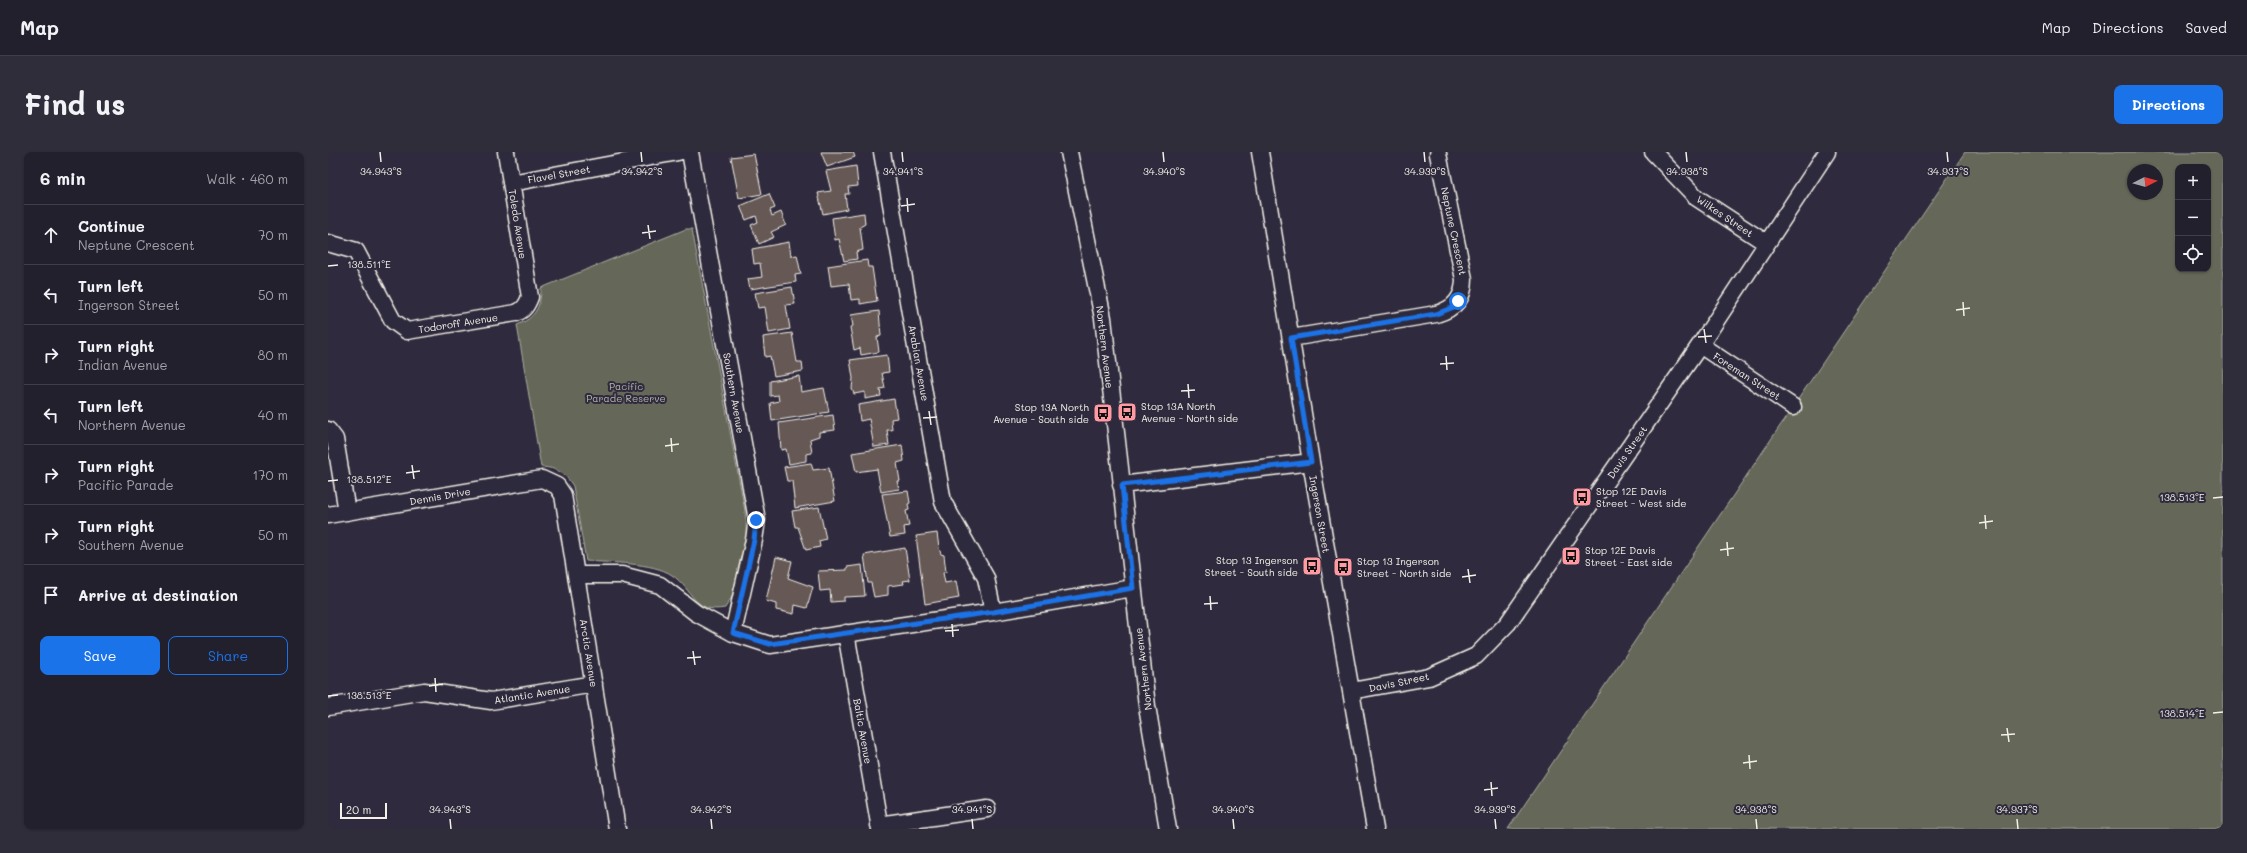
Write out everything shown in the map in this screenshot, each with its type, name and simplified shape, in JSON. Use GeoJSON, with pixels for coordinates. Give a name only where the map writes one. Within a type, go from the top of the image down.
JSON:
{"type":"FeatureCollection","features":[{"type":"Feature","properties":{"kind":"street","name":"Toledo Avenue"},"geometry":{"type":"LineString","coordinates":[[506,152],[530,297]]}},
{"type":"Feature","properties":{"kind":"street","name":"Flavel Street"},"geometry":{"type":"LineString","coordinates":[[511,183],[678,152]]}},
{"type":"Feature","properties":{"kind":"street","name":"Southern Avenue"},"geometry":{"type":"LineString","coordinates":[[690,152],[756,520],[754,540],[733,633]]}},
{"type":"Feature","properties":{"kind":"street","name":"Arabian Avenue"},"geometry":{"type":"LineString","coordinates":[[882,152],[943,502],[986,578],[993,612]]}},
{"type":"Feature","properties":{"kind":"street","name":"Northern Avenue"},"geometry":{"type":"LineString","coordinates":[[1069,152],[1103,318],[1147,706],[1168,829]]}},
{"type":"Feature","properties":{"kind":"street","name":"Ingerson Street"},"geometry":{"type":"LineString","coordinates":[[1260,152],[1311,462],[1375,829]]}},
{"type":"Feature","properties":{"kind":"street","name":"Wilkes Street"},"geometry":{"type":"LineString","coordinates":[[1653,152],[1697,198],[1766,243]]}},
{"type":"Feature","properties":{"kind":"street","name":"Davis Street"},"geometry":{"type":"LineString","coordinates":[[1351,691],[1429,677],[1476,656],[1508,624],[1700,345],[1827,152]]}},
{"type":"Feature","properties":{"kind":"street","name":"Neptune Crescent"},"geometry":{"type":"LineString","coordinates":[[1291,338],[1436,314],[1454,307],[1462,294],[1464,279],[1438,154]]}},
{"type":"Feature","properties":{"kind":"street","name":"Todoroff Avenue"},"geometry":{"type":"LineString","coordinates":[[328,244],[356,251],[393,321],[407,331],[516,313],[527,305],[530,297]]}},
{"type":"Feature","properties":{"kind":"street","name":"Foreman Street"},"geometry":{"type":"LineString","coordinates":[[1700,345],[1793,407]]}},
{"type":"Feature","properties":{"kind":"street"},"geometry":{"type":"LineString","coordinates":[[328,430],[335,439],[347,512]]}},
{"type":"Feature","properties":{"kind":"street"},"geometry":{"type":"LineString","coordinates":[[1122,485],[1311,462]]}},
{"type":"Feature","properties":{"kind":"street","name":"Dennis Drive"},"geometry":{"type":"LineString","coordinates":[[328,515],[542,479],[551,481]]}},
{"type":"Feature","properties":{"kind":"street","name":"Arctic Avenue"},"geometry":{"type":"LineString","coordinates":[[551,481],[557,486],[563,495],[618,829]]}},
{"type":"Feature","properties":{"kind":"street"},"geometry":{"type":"LineString","coordinates":[[576,575],[622,575],[660,585],[696,613],[733,633],[770,644],[993,612],[1133,588]]}},
{"type":"Feature","properties":{"kind":"street","name":"Baltic Avenue"},"geometry":{"type":"LineString","coordinates":[[846,633],[880,827]]}},
{"type":"Feature","properties":{"kind":"street","name":"Atlantic Avenue"},"geometry":{"type":"LineString","coordinates":[[328,707],[424,691],[490,701],[594,684]]}},
{"type":"Feature","properties":{"kind":"street"},"geometry":{"type":"LineString","coordinates":[[880,827],[987,809]]}},
{"type":"Feature","properties":{"kind":"green space"},"geometry":{"type":"Polygon","coordinates":[[[1965,152],[2223,152],[2223,829],[1508,829],[1965,152]]]}},
{"type":"Feature","properties":{"kind":"green space","name":"Pacific Parade Reserve"},"geometry":{"type":"Polygon","coordinates":[[[686,229],[692,229],[745,511],[747,540],[732,597],[725,608],[714,609],[700,604],[679,581],[664,571],[643,565],[586,561],[573,486],[560,472],[551,468],[541,467],[517,325],[528,319],[536,311],[540,301],[541,288],[686,229]]]}},
{"type":"Feature","properties":{"kind":"building"},"geometry":{"type":"Polygon","coordinates":[[[821,152],[853,152],[855,157],[827,167],[821,152]]]}},
{"type":"Feature","properties":{"kind":"building"},"geometry":{"type":"Polygon","coordinates":[[[754,154],[762,194],[739,198],[731,157],[754,154]]]}},
{"type":"Feature","properties":{"kind":"building"},"geometry":{"type":"Polygon","coordinates":[[[856,166],[858,186],[848,187],[849,194],[845,194],[847,209],[823,214],[818,193],[831,191],[826,171],[856,166]]]}},
{"type":"Feature","properties":{"kind":"building"},"geometry":{"type":"Polygon","coordinates":[[[769,194],[775,208],[770,210],[772,216],[781,212],[786,225],[771,232],[774,237],[759,244],[751,225],[758,222],[756,216],[746,220],[740,206],[769,194]]]}},
{"type":"Feature","properties":{"kind":"building"},"geometry":{"type":"Polygon","coordinates":[[[864,213],[865,224],[860,227],[863,250],[856,252],[857,259],[844,261],[839,239],[835,240],[832,218],[864,213]]]}},
{"type":"Feature","properties":{"kind":"building"},"geometry":{"type":"Polygon","coordinates":[[[789,242],[791,256],[797,255],[801,274],[795,275],[796,282],[750,289],[748,279],[762,277],[760,263],[754,264],[752,249],[789,242]]]}},
{"type":"Feature","properties":{"kind":"building"},"geometry":{"type":"Polygon","coordinates":[[[867,260],[868,267],[872,267],[877,301],[860,304],[860,299],[851,300],[849,284],[831,286],[828,266],[867,260]]]}},
{"type":"Feature","properties":{"kind":"building"},"geometry":{"type":"Polygon","coordinates":[[[792,287],[795,304],[786,305],[790,329],[769,333],[765,307],[758,308],[755,293],[792,287]]]}},
{"type":"Feature","properties":{"kind":"building"},"geometry":{"type":"Polygon","coordinates":[[[879,311],[881,336],[877,337],[879,352],[861,355],[860,348],[854,350],[850,327],[853,326],[851,315],[879,311]]]}},
{"type":"Feature","properties":{"kind":"building"},"geometry":{"type":"Polygon","coordinates":[[[792,333],[797,362],[802,362],[803,371],[774,376],[770,356],[765,357],[763,337],[792,333]]]}},
{"type":"Feature","properties":{"kind":"building"},"geometry":{"type":"Polygon","coordinates":[[[887,355],[889,372],[882,373],[885,388],[880,389],[881,396],[865,399],[865,392],[854,394],[852,389],[853,378],[850,360],[887,355]]]}},
{"type":"Feature","properties":{"kind":"building"},"geometry":{"type":"Polygon","coordinates":[[[799,376],[801,392],[824,388],[829,412],[772,421],[770,403],[779,401],[778,395],[770,396],[770,381],[799,376]]]}},
{"type":"Feature","properties":{"kind":"building"},"geometry":{"type":"Polygon","coordinates":[[[894,399],[897,418],[891,419],[892,430],[887,430],[889,445],[874,447],[869,419],[860,421],[858,405],[894,399]]]}},
{"type":"Feature","properties":{"kind":"building"},"geometry":{"type":"Polygon","coordinates":[[[833,415],[835,430],[819,432],[819,436],[810,439],[812,453],[806,454],[806,461],[789,464],[786,449],[781,450],[779,423],[833,415]]]}},
{"type":"Feature","properties":{"kind":"building"},"geometry":{"type":"Polygon","coordinates":[[[902,445],[904,461],[897,463],[900,481],[897,481],[899,489],[881,492],[877,469],[856,472],[852,453],[902,445]]]}},
{"type":"Feature","properties":{"kind":"building"},"geometry":{"type":"Polygon","coordinates":[[[811,463],[813,470],[829,468],[835,501],[795,508],[792,481],[787,481],[784,467],[811,463]]]}},
{"type":"Feature","properties":{"kind":"building"},"geometry":{"type":"Polygon","coordinates":[[[908,491],[910,503],[908,504],[909,510],[906,511],[909,526],[904,527],[905,535],[890,537],[882,494],[908,491]]]}},
{"type":"Feature","properties":{"kind":"building"},"geometry":{"type":"Polygon","coordinates":[[[819,507],[826,539],[819,541],[820,547],[806,550],[798,527],[795,527],[792,511],[819,507]]]}},
{"type":"Feature","properties":{"kind":"building"},"geometry":{"type":"Polygon","coordinates":[[[937,533],[939,548],[941,554],[944,555],[946,572],[943,573],[945,583],[956,581],[959,598],[925,604],[916,536],[937,533]]]}},
{"type":"Feature","properties":{"kind":"building"},"geometry":{"type":"Polygon","coordinates":[[[905,548],[910,580],[903,581],[904,584],[888,586],[888,595],[874,597],[871,583],[868,583],[864,555],[905,548]]]}},
{"type":"Feature","properties":{"kind":"building"},"geometry":{"type":"Polygon","coordinates":[[[776,557],[792,561],[788,578],[813,587],[807,608],[795,605],[794,614],[776,610],[776,604],[766,601],[776,557]]]}},
{"type":"Feature","properties":{"kind":"building"},"geometry":{"type":"Polygon","coordinates":[[[862,565],[865,596],[844,597],[844,601],[831,602],[830,590],[820,591],[818,571],[847,570],[847,567],[862,565]]]}},
{"type":"Feature","properties":{"kind":"place","name":"Stop 13A North Avenue - North side"},"geometry":{"type":"Point","coordinates":[1127,412]}},
{"type":"Feature","properties":{"kind":"place","name":"Stop 13A North Avenue - South side"},"geometry":{"type":"Point","coordinates":[1103,413]}},
{"type":"Feature","properties":{"kind":"place","name":"Stop 12E Davis Street - West side"},"geometry":{"type":"Point","coordinates":[1582,497]}},
{"type":"Feature","properties":{"kind":"place","name":"Stop 12E Davis Street - East side"},"geometry":{"type":"Point","coordinates":[1571,556]}},
{"type":"Feature","properties":{"kind":"place","name":"Stop 13 Ingerson Street - South side"},"geometry":{"type":"Point","coordinates":[1312,566]}},
{"type":"Feature","properties":{"kind":"place","name":"Stop 13 Ingerson Street - North side"},"geometry":{"type":"Point","coordinates":[1343,567]}},
{"type":"Feature","properties":{"kind":"route"},"geometry":{"type":"LineString","coordinates":[[756,520],[754,540],[733,633],[770,644],[993,612],[1133,588],[1122,485],[1311,462],[1291,338],[1446,312],[1454,307],[1458,301]]}}]}
